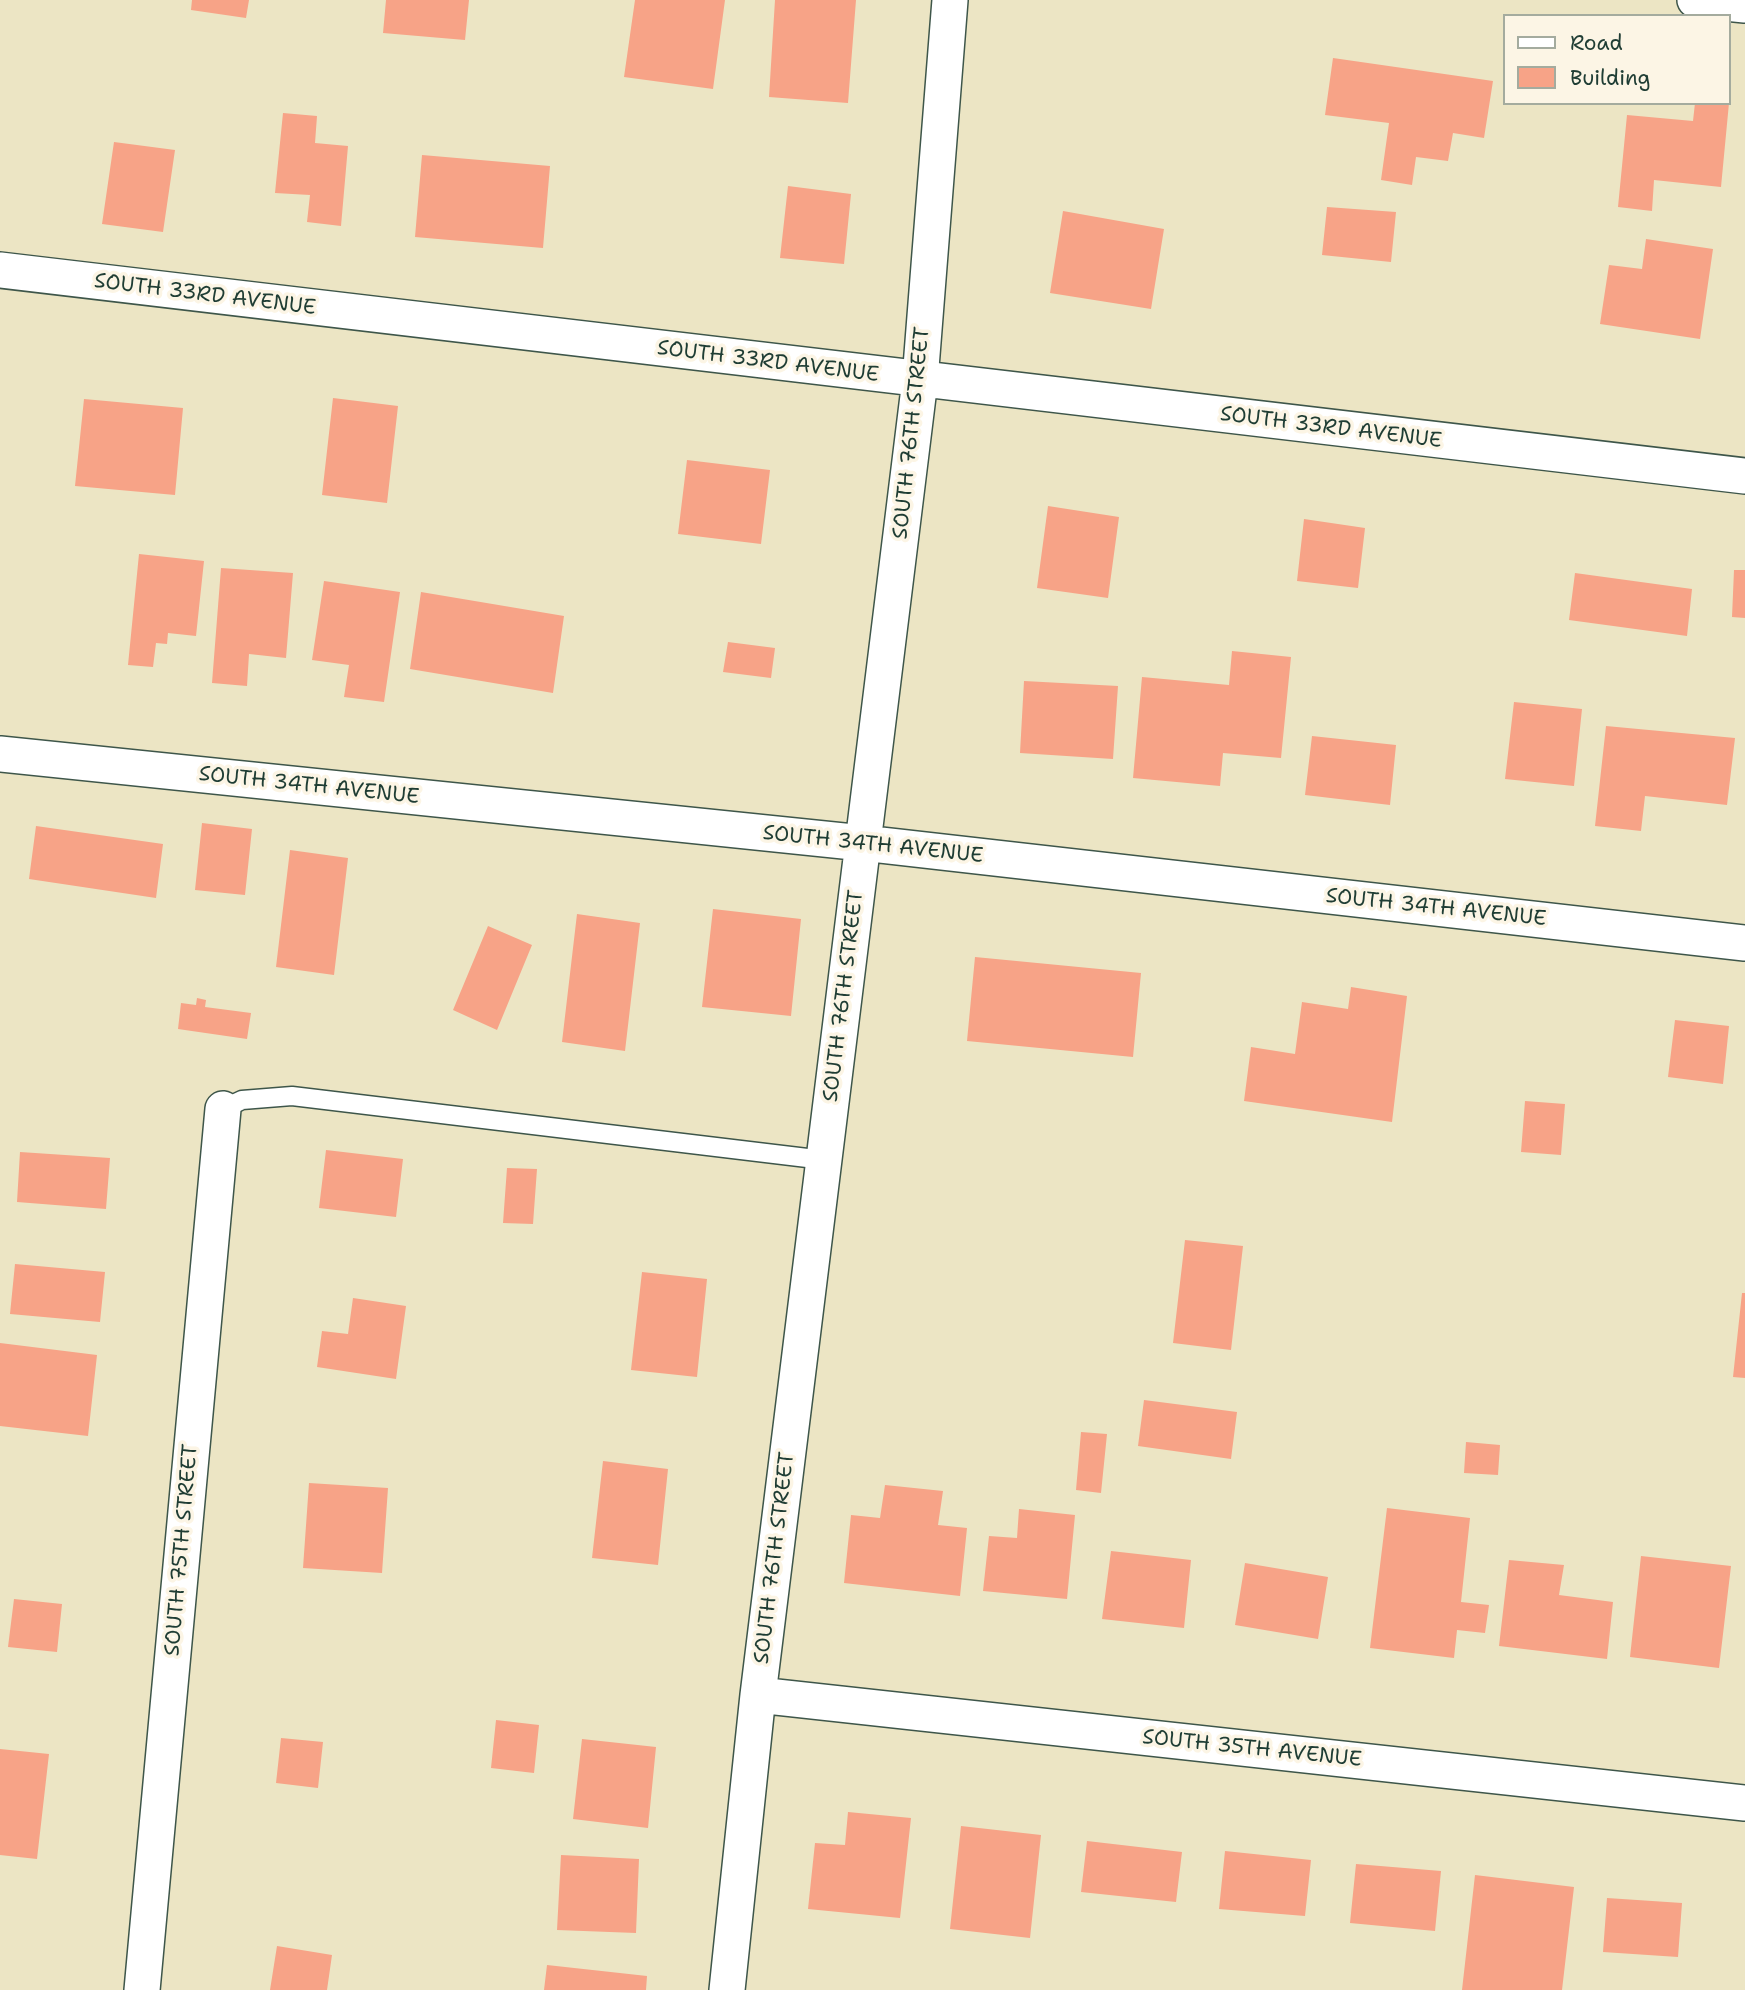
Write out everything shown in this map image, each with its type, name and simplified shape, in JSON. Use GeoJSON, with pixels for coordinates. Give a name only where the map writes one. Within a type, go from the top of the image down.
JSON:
{"type":"FeatureCollection","features":[{"type":"Feature","properties":{"kind":"street","name":"SOUTH 76TH STREET"},"geometry":{"type":"LineString","coordinates":[[727,1990],[758,1695],[920,380],[950,0]]}},
{"type":"Feature","properties":{"kind":"street"},"geometry":{"type":"LineString","coordinates":[[1695,0],[1745,5]]}},
{"type":"Feature","properties":{"kind":"street","name":"SOUTH 33RD AVENUE"},"geometry":{"type":"LineString","coordinates":[[0,270],[1745,477]]}},
{"type":"Feature","properties":{"kind":"street","name":"SOUTH 34TH AVENUE"},"geometry":{"type":"LineString","coordinates":[[0,754],[863,843],[1745,943]]}},
{"type":"Feature","properties":{"kind":"street","name":"SOUTH 75TH STREET"},"geometry":{"type":"LineString","coordinates":[[142,1990],[223,1110]]}},
{"type":"Feature","properties":{"kind":"street","name":"SOUTH 35TH AVENUE"},"geometry":{"type":"LineString","coordinates":[[758,1695],[1745,1803]]}},
{"type":"Feature","properties":{"kind":"lane"},"geometry":{"type":"LineString","coordinates":[[223,1110],[242,1100],[292,1097],[824,1160]]}},
{"type":"Feature","properties":{"kind":"building"},"geometry":{"type":"Polygon","coordinates":[[[192,0],[249,0],[246,18],[191,10],[192,0]]]}},
{"type":"Feature","properties":{"kind":"building"},"geometry":{"type":"Polygon","coordinates":[[[386,0],[469,0],[465,40],[383,33],[386,0]]]}},
{"type":"Feature","properties":{"kind":"building"},"geometry":{"type":"Polygon","coordinates":[[[635,0],[725,0],[713,89],[624,77],[635,0]]]}},
{"type":"Feature","properties":{"kind":"building"},"geometry":{"type":"Polygon","coordinates":[[[775,0],[856,0],[848,103],[769,97],[775,0]]]}},
{"type":"Feature","properties":{"kind":"building"},"geometry":{"type":"Polygon","coordinates":[[[1333,58],[1493,81],[1484,138],[1453,133],[1448,161],[1416,157],[1412,185],[1381,180],[1389,123],[1325,115],[1333,58]]]}},
{"type":"Feature","properties":{"kind":"building"},"geometry":{"type":"Polygon","coordinates":[[[1695,105],[1729,105],[1721,187],[1654,180],[1652,211],[1618,207],[1627,115],[1693,121],[1695,105]]]}},
{"type":"Feature","properties":{"kind":"building"},"geometry":{"type":"Polygon","coordinates":[[[283,113],[317,116],[315,143],[348,146],[341,226],[307,222],[310,195],[275,193],[283,113]]]}},
{"type":"Feature","properties":{"kind":"building"},"geometry":{"type":"Polygon","coordinates":[[[114,142],[175,150],[163,232],[102,224],[114,142]]]}},
{"type":"Feature","properties":{"kind":"building"},"geometry":{"type":"Polygon","coordinates":[[[422,155],[550,166],[543,248],[415,237],[422,155]]]}},
{"type":"Feature","properties":{"kind":"building"},"geometry":{"type":"Polygon","coordinates":[[[788,186],[851,194],[844,264],[780,258],[788,186]]]}},
{"type":"Feature","properties":{"kind":"building"},"geometry":{"type":"Polygon","coordinates":[[[1327,207],[1396,212],[1391,262],[1322,255],[1327,207]]]}},
{"type":"Feature","properties":{"kind":"building"},"geometry":{"type":"Polygon","coordinates":[[[1063,211],[1164,229],[1151,309],[1050,293],[1063,211]]]}},
{"type":"Feature","properties":{"kind":"building"},"geometry":{"type":"Polygon","coordinates":[[[1646,239],[1713,249],[1700,339],[1600,324],[1609,265],[1642,269],[1646,239]]]}},
{"type":"Feature","properties":{"kind":"building"},"geometry":{"type":"Polygon","coordinates":[[[333,398],[398,406],[387,503],[322,495],[333,398]]]}},
{"type":"Feature","properties":{"kind":"building"},"geometry":{"type":"Polygon","coordinates":[[[84,399],[183,408],[175,495],[75,486],[84,399]]]}},
{"type":"Feature","properties":{"kind":"building"},"geometry":{"type":"Polygon","coordinates":[[[687,460],[770,470],[761,544],[678,534],[687,460]]]}},
{"type":"Feature","properties":{"kind":"building"},"geometry":{"type":"Polygon","coordinates":[[[1048,506],[1119,517],[1108,598],[1037,588],[1048,506]]]}},
{"type":"Feature","properties":{"kind":"building"},"geometry":{"type":"Polygon","coordinates":[[[1304,519],[1365,528],[1358,588],[1297,581],[1304,519]]]}},
{"type":"Feature","properties":{"kind":"building"},"geometry":{"type":"Polygon","coordinates":[[[139,554],[204,561],[196,636],[168,633],[167,644],[156,643],[153,667],[128,665],[139,554]]]}},
{"type":"Feature","properties":{"kind":"building"},"geometry":{"type":"Polygon","coordinates":[[[221,568],[293,573],[286,658],[249,654],[247,686],[212,683],[221,568]]]}},
{"type":"Feature","properties":{"kind":"building"},"geometry":{"type":"Polygon","coordinates":[[[1734,570],[1745,570],[1745,618],[1732,617],[1734,570]]]}},
{"type":"Feature","properties":{"kind":"building"},"geometry":{"type":"Polygon","coordinates":[[[1575,573],[1692,589],[1687,636],[1569,620],[1575,573]]]}},
{"type":"Feature","properties":{"kind":"building"},"geometry":{"type":"Polygon","coordinates":[[[324,581],[400,592],[384,702],[344,697],[349,665],[312,660],[324,581]]]}},
{"type":"Feature","properties":{"kind":"building"},"geometry":{"type":"Polygon","coordinates":[[[421,592],[564,616],[553,693],[410,669],[421,592]]]}},
{"type":"Feature","properties":{"kind":"building"},"geometry":{"type":"Polygon","coordinates":[[[728,642],[775,648],[771,678],[723,672],[728,642]]]}},
{"type":"Feature","properties":{"kind":"building"},"geometry":{"type":"Polygon","coordinates":[[[1232,651],[1291,657],[1281,758],[1223,753],[1220,786],[1133,778],[1142,677],[1229,685],[1232,651]]]}},
{"type":"Feature","properties":{"kind":"building"},"geometry":{"type":"Polygon","coordinates":[[[1024,681],[1118,686],[1113,759],[1020,753],[1024,681]]]}},
{"type":"Feature","properties":{"kind":"building"},"geometry":{"type":"Polygon","coordinates":[[[1514,702],[1582,709],[1574,786],[1505,779],[1514,702]]]}},
{"type":"Feature","properties":{"kind":"building"},"geometry":{"type":"Polygon","coordinates":[[[1606,726],[1735,738],[1727,805],[1645,796],[1641,831],[1595,826],[1606,726]]]}},
{"type":"Feature","properties":{"kind":"building"},"geometry":{"type":"Polygon","coordinates":[[[1312,736],[1396,745],[1390,805],[1305,795],[1312,736]]]}},
{"type":"Feature","properties":{"kind":"building"},"geometry":{"type":"Polygon","coordinates":[[[202,823],[252,829],[245,895],[195,890],[202,823]]]}},
{"type":"Feature","properties":{"kind":"building"},"geometry":{"type":"Polygon","coordinates":[[[36,826],[163,844],[156,898],[29,879],[36,826]]]}},
{"type":"Feature","properties":{"kind":"building"},"geometry":{"type":"Polygon","coordinates":[[[290,850],[348,858],[334,975],[276,967],[290,850]]]}},
{"type":"Feature","properties":{"kind":"building"},"geometry":{"type":"Polygon","coordinates":[[[713,909],[801,919],[791,1016],[702,1007],[713,909]]]}},
{"type":"Feature","properties":{"kind":"building"},"geometry":{"type":"Polygon","coordinates":[[[577,914],[640,923],[625,1051],[562,1042],[577,914]]]}},
{"type":"Feature","properties":{"kind":"building"},"geometry":{"type":"Polygon","coordinates":[[[488,926],[532,945],[497,1030],[453,1010],[488,926]]]}},
{"type":"Feature","properties":{"kind":"building"},"geometry":{"type":"Polygon","coordinates":[[[975,957],[1141,973],[1133,1057],[967,1041],[975,957]]]}},
{"type":"Feature","properties":{"kind":"building"},"geometry":{"type":"Polygon","coordinates":[[[1351,987],[1407,996],[1392,1122],[1244,1101],[1251,1047],[1295,1054],[1302,1002],[1348,1009],[1351,987]]]}},
{"type":"Feature","properties":{"kind":"building"},"geometry":{"type":"Polygon","coordinates":[[[197,998],[206,1000],[205,1007],[251,1013],[247,1039],[178,1029],[181,1003],[196,1005],[197,998]]]}},
{"type":"Feature","properties":{"kind":"building"},"geometry":{"type":"Polygon","coordinates":[[[1675,1020],[1729,1026],[1723,1084],[1668,1077],[1675,1020]]]}},
{"type":"Feature","properties":{"kind":"building"},"geometry":{"type":"Polygon","coordinates":[[[1525,1101],[1565,1104],[1561,1155],[1521,1152],[1525,1101]]]}},
{"type":"Feature","properties":{"kind":"building"},"geometry":{"type":"Polygon","coordinates":[[[326,1150],[403,1159],[396,1217],[319,1208],[326,1150]]]}},
{"type":"Feature","properties":{"kind":"building"},"geometry":{"type":"Polygon","coordinates":[[[20,1152],[110,1158],[106,1209],[17,1202],[20,1152]]]}},
{"type":"Feature","properties":{"kind":"building"},"geometry":{"type":"Polygon","coordinates":[[[507,1168],[537,1169],[533,1224],[503,1223],[507,1168]]]}},
{"type":"Feature","properties":{"kind":"building"},"geometry":{"type":"Polygon","coordinates":[[[1185,1240],[1243,1246],[1231,1350],[1173,1343],[1185,1240]]]}},
{"type":"Feature","properties":{"kind":"building"},"geometry":{"type":"Polygon","coordinates":[[[15,1264],[105,1272],[100,1322],[10,1314],[15,1264]]]}},
{"type":"Feature","properties":{"kind":"building"},"geometry":{"type":"Polygon","coordinates":[[[642,1272],[707,1279],[697,1377],[631,1370],[642,1272]]]}},
{"type":"Feature","properties":{"kind":"building"},"geometry":{"type":"Polygon","coordinates":[[[1742,1293],[1745,1293],[1745,1378],[1733,1377],[1742,1293]]]}},
{"type":"Feature","properties":{"kind":"building"},"geometry":{"type":"Polygon","coordinates":[[[353,1298],[406,1306],[396,1379],[317,1367],[322,1331],[348,1334],[353,1298]]]}},
{"type":"Feature","properties":{"kind":"building"},"geometry":{"type":"Polygon","coordinates":[[[0,1343],[97,1355],[88,1436],[0,1426],[0,1343]]]}},
{"type":"Feature","properties":{"kind":"building"},"geometry":{"type":"Polygon","coordinates":[[[1144,1400],[1237,1412],[1231,1459],[1138,1446],[1144,1400]]]}},
{"type":"Feature","properties":{"kind":"building"},"geometry":{"type":"Polygon","coordinates":[[[1081,1432],[1107,1434],[1101,1493],[1076,1490],[1081,1432]]]}},
{"type":"Feature","properties":{"kind":"building"},"geometry":{"type":"Polygon","coordinates":[[[1466,1442],[1500,1445],[1498,1475],[1464,1473],[1466,1442]]]}},
{"type":"Feature","properties":{"kind":"building"},"geometry":{"type":"Polygon","coordinates":[[[603,1461],[668,1469],[658,1565],[592,1558],[603,1461]]]}},
{"type":"Feature","properties":{"kind":"building"},"geometry":{"type":"Polygon","coordinates":[[[309,1483],[388,1488],[382,1573],[303,1568],[309,1483]]]}},
{"type":"Feature","properties":{"kind":"building"},"geometry":{"type":"Polygon","coordinates":[[[885,1485],[943,1491],[938,1525],[967,1528],[960,1596],[844,1583],[851,1515],[880,1518],[885,1485]]]}},
{"type":"Feature","properties":{"kind":"building"},"geometry":{"type":"Polygon","coordinates":[[[1387,1508],[1470,1518],[1461,1602],[1489,1605],[1485,1633],[1457,1630],[1454,1658],[1370,1648],[1387,1508]]]}},
{"type":"Feature","properties":{"kind":"building"},"geometry":{"type":"Polygon","coordinates":[[[1019,1509],[1075,1515],[1067,1599],[983,1591],[989,1536],[1017,1538],[1019,1509]]]}},
{"type":"Feature","properties":{"kind":"building"},"geometry":{"type":"Polygon","coordinates":[[[1111,1551],[1191,1560],[1184,1628],[1102,1619],[1111,1551]]]}},
{"type":"Feature","properties":{"kind":"building"},"geometry":{"type":"Polygon","coordinates":[[[1641,1556],[1731,1566],[1719,1668],[1630,1657],[1641,1556]]]}},
{"type":"Feature","properties":{"kind":"building"},"geometry":{"type":"Polygon","coordinates":[[[1509,1560],[1564,1565],[1559,1595],[1613,1602],[1607,1659],[1499,1646],[1509,1560]]]}},
{"type":"Feature","properties":{"kind":"building"},"geometry":{"type":"Polygon","coordinates":[[[1245,1563],[1328,1577],[1318,1639],[1235,1625],[1245,1563]]]}},
{"type":"Feature","properties":{"kind":"building"},"geometry":{"type":"Polygon","coordinates":[[[14,1599],[62,1604],[57,1652],[8,1647],[14,1599]]]}},
{"type":"Feature","properties":{"kind":"building"},"geometry":{"type":"Polygon","coordinates":[[[496,1720],[539,1725],[534,1773],[491,1768],[496,1720]]]}},
{"type":"Feature","properties":{"kind":"building"},"geometry":{"type":"Polygon","coordinates":[[[281,1738],[323,1742],[318,1788],[276,1783],[281,1738]]]}},
{"type":"Feature","properties":{"kind":"building"},"geometry":{"type":"Polygon","coordinates":[[[582,1739],[656,1747],[648,1828],[573,1819],[582,1739]]]}},
{"type":"Feature","properties":{"kind":"building"},"geometry":{"type":"Polygon","coordinates":[[[0,1749],[49,1754],[37,1859],[0,1855],[0,1749]]]}},
{"type":"Feature","properties":{"kind":"building"},"geometry":{"type":"Polygon","coordinates":[[[848,1812],[911,1818],[900,1918],[808,1909],[815,1843],[845,1845],[848,1812]]]}},
{"type":"Feature","properties":{"kind":"building"},"geometry":{"type":"Polygon","coordinates":[[[961,1826],[1041,1835],[1030,1938],[950,1929],[961,1826]]]}},
{"type":"Feature","properties":{"kind":"building"},"geometry":{"type":"Polygon","coordinates":[[[1087,1841],[1182,1852],[1176,1902],[1081,1892],[1087,1841]]]}},
{"type":"Feature","properties":{"kind":"building"},"geometry":{"type":"Polygon","coordinates":[[[1225,1851],[1311,1860],[1305,1916],[1219,1909],[1225,1851]]]}},
{"type":"Feature","properties":{"kind":"building"},"geometry":{"type":"Polygon","coordinates":[[[561,1855],[639,1859],[636,1933],[557,1930],[561,1855]]]}},
{"type":"Feature","properties":{"kind":"building"},"geometry":{"type":"Polygon","coordinates":[[[1356,1864],[1441,1871],[1435,1931],[1350,1923],[1356,1864]]]}},
{"type":"Feature","properties":{"kind":"building"},"geometry":{"type":"Polygon","coordinates":[[[1475,1875],[1574,1887],[1562,1990],[1462,1990],[1475,1875]]]}},
{"type":"Feature","properties":{"kind":"building"},"geometry":{"type":"Polygon","coordinates":[[[1607,1898],[1682,1903],[1678,1957],[1603,1952],[1607,1898]]]}},
{"type":"Feature","properties":{"kind":"building"},"geometry":{"type":"Polygon","coordinates":[[[277,1946],[332,1955],[327,1990],[270,1990],[277,1946]]]}},
{"type":"Feature","properties":{"kind":"building"},"geometry":{"type":"Polygon","coordinates":[[[547,1965],[647,1976],[646,1990],[544,1990],[547,1965]]]}}]}
